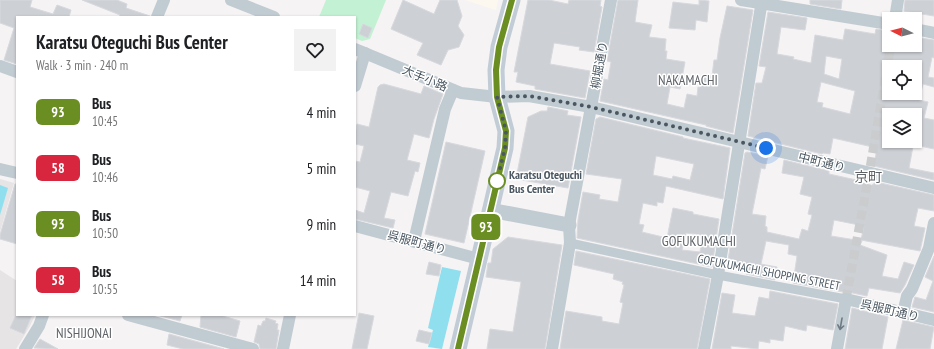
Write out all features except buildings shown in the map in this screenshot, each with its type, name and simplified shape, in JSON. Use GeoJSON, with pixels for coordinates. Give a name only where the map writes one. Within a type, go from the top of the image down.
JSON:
{"type":"FeatureCollection","features":[{"type":"Feature","properties":{"kind":"main road"},"geometry":{"type":"LineString","coordinates":[[458,349],[505,148],[506,131],[497,97],[496,70],[499,47],[512,0]]}},
{"type":"Feature","properties":{"kind":"street"},"geometry":{"type":"LineString","coordinates":[[157,16],[164,0]]}},
{"type":"Feature","properties":{"kind":"street"},"geometry":{"type":"LineString","coordinates":[[232,0],[272,16]]}},
{"type":"Feature","properties":{"kind":"street","name":"柳堀通り"},"geometry":{"type":"LineString","coordinates":[[552,349],[570,243],[569,225],[610,0]]}},
{"type":"Feature","properties":{"kind":"street"},"geometry":{"type":"LineString","coordinates":[[741,0],[762,2],[882,23]]}},
{"type":"Feature","properties":{"kind":"street"},"geometry":{"type":"LineString","coordinates":[[896,12],[898,0]]}},
{"type":"Feature","properties":{"kind":"street"},"geometry":{"type":"LineString","coordinates":[[704,349],[718,275],[762,2]]}},
{"type":"Feature","properties":{"kind":"street"},"geometry":{"type":"LineString","coordinates":[[922,30],[934,33]]}},
{"type":"Feature","properties":{"kind":"street"},"geometry":{"type":"LineString","coordinates":[[356,79],[360,51]]}},
{"type":"Feature","properties":{"kind":"street","name":"大手小路"},"geometry":{"type":"LineString","coordinates":[[360,51],[461,93],[497,97]]}},
{"type":"Feature","properties":{"kind":"street"},"geometry":{"type":"LineString","coordinates":[[0,66],[16,72]]}},
{"type":"Feature","properties":{"kind":"street"},"geometry":{"type":"LineString","coordinates":[[414,241],[446,109],[453,90]]}},
{"type":"Feature","properties":{"kind":"street","name":"中町通り"},"geometry":{"type":"LineString","coordinates":[[497,97],[529,96],[591,107],[934,188]]}},
{"type":"Feature","properties":{"kind":"street"},"geometry":{"type":"LineString","coordinates":[[0,169],[16,173]]}},
{"type":"Feature","properties":{"kind":"street"},"geometry":{"type":"LineString","coordinates":[[490,210],[569,225]]}},
{"type":"Feature","properties":{"kind":"street"},"geometry":{"type":"LineString","coordinates":[[903,313],[907,296],[912,289],[929,248],[934,223]]}},
{"type":"Feature","properties":{"kind":"street","name":"呉服町通り"},"geometry":{"type":"LineString","coordinates":[[356,226],[479,259]]}},
{"type":"Feature","properties":{"kind":"street","name":"GOFUKUMACHI SHOPPING STREET"},"geometry":{"type":"LineString","coordinates":[[570,243],[718,275],[846,299]]}},
{"type":"Feature","properties":{"kind":"street"},"geometry":{"type":"LineString","coordinates":[[837,349],[846,299]]}},
{"type":"Feature","properties":{"kind":"street","name":"呉服町通り"},"geometry":{"type":"LineString","coordinates":[[846,299],[934,320]]}},
{"type":"Feature","properties":{"kind":"street"},"geometry":{"type":"LineString","coordinates":[[24,349],[39,326],[43,316]]}},
{"type":"Feature","properties":{"kind":"street"},"geometry":{"type":"LineString","coordinates":[[132,316],[253,349]]}},
{"type":"Feature","properties":{"kind":"street"},"geometry":{"type":"LineString","coordinates":[[283,349],[290,316]]}},
{"type":"Feature","properties":{"kind":"shaded area"},"geometry":{"type":"Polygon","coordinates":[[[465,0],[498,0],[496,10],[465,0]]]}},
{"type":"Feature","properties":{"kind":"shaded area"},"geometry":{"type":"Polygon","coordinates":[[[0,179],[14,183],[0,232],[0,179]]]}},
{"type":"Feature","properties":{"kind":"shaded area"},"geometry":{"type":"Polygon","coordinates":[[[0,270],[16,280],[16,316],[35,316],[16,349],[0,349],[0,270]]]}},
{"type":"Feature","properties":{"kind":"green space"},"geometry":{"type":"Polygon","coordinates":[[[326,0],[386,0],[370,39],[362,41],[356,38],[356,16],[319,16],[326,0]]]}},
{"type":"Feature","properties":{"kind":"water"},"geometry":{"type":"Polygon","coordinates":[[[0,185],[8,188],[0,215],[0,185]]]}},
{"type":"Feature","properties":{"kind":"water"},"geometry":{"type":"Polygon","coordinates":[[[442,267],[461,271],[442,349],[428,347],[433,330],[428,328],[442,267]]]}},
{"type":"Feature","properties":{"kind":"tunnel"},"geometry":{"type":"LineString","coordinates":[[846,299],[890,52]]}},
{"type":"Feature","properties":{"kind":"bus line","name":"93"},"geometry":{"type":"LineString","coordinates":[[458,349],[505,148],[506,131],[497,97],[496,70],[499,47],[512,0]]}},
{"type":"Feature","properties":{"kind":"place","name":"Karatsu Oteguchi Bus Center"},"geometry":{"type":"Point","coordinates":[497,181]}},
{"type":"Feature","properties":{"kind":"district","name":"NAKAMACHI"},"geometry":{"type":"Point","coordinates":[688,80]}},
{"type":"Feature","properties":{"kind":"district","name":"京町"},"geometry":{"type":"Point","coordinates":[868,177]}},
{"type":"Feature","properties":{"kind":"district","name":"GOFUKUMACHI"},"geometry":{"type":"Point","coordinates":[699,241]}},
{"type":"Feature","properties":{"kind":"district","name":"NISHIJONAI"},"geometry":{"type":"Point","coordinates":[84,333]}},
{"type":"Feature","properties":{"kind":"route"},"geometry":{"type":"LineString","coordinates":[[497,181],[496,185],[505,148],[506,131],[497,97],[529,96],[591,107],[766,148]]}}]}
